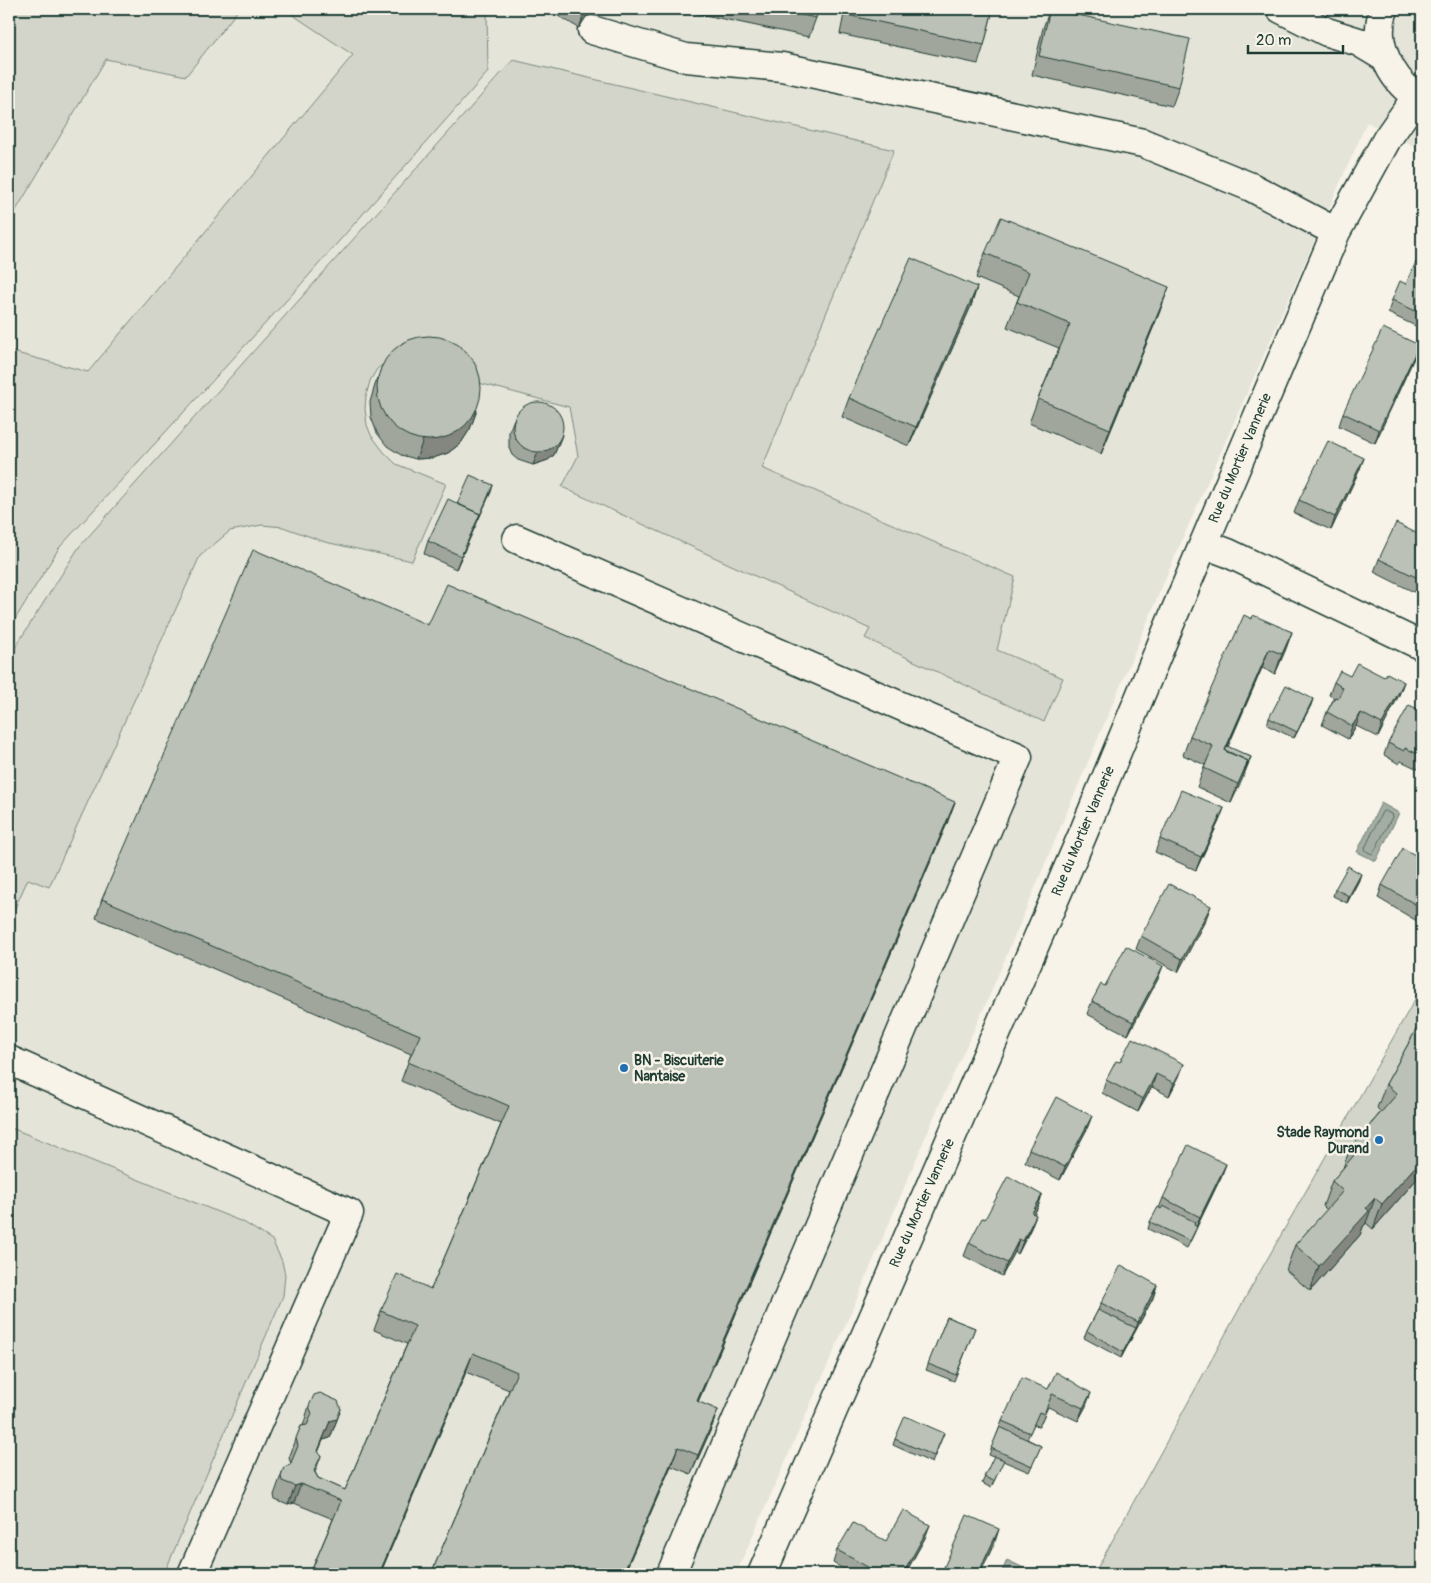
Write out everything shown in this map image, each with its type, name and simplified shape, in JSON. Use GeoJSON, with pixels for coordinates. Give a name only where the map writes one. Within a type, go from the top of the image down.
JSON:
{"type":"FeatureCollection","features":[{"type":"Feature","properties":{"kind":"street"},"geometry":{"type":"LineString","coordinates":[[1281,9],[1327,32],[1359,42],[1384,57]]}},
{"type":"Feature","properties":{"kind":"street"},"geometry":{"type":"LineString","coordinates":[[1384,9],[1380,29],[1384,57],[1392,72],[1403,85],[1420,97]]}},
{"type":"Feature","properties":{"kind":"street"},"geometry":{"type":"LineString","coordinates":[[592,30],[686,58],[782,67],[1143,143],[1251,187],[1336,232]]}},
{"type":"Feature","properties":{"kind":"street","name":"Rue du Mortier Vannerie"},"geometry":{"type":"LineString","coordinates":[[762,1574],[1082,836],[1336,232],[1387,139],[1420,97]]}},
{"type":"Feature","properties":{"kind":"street"},"geometry":{"type":"LineString","coordinates":[[517,539],[1018,757],[671,1574]]}},
{"type":"Feature","properties":{"kind":"street"},"geometry":{"type":"LineString","coordinates":[[1204,544],[1228,553],[1422,646]]}},
{"type":"Feature","properties":{"kind":"street"},"geometry":{"type":"LineString","coordinates":[[9,1060],[349,1213],[192,1574]]}},
{"type":"Feature","properties":{"kind":"shaded area"},"geometry":{"type":"Polygon","coordinates":[[[9,9],[1422,9],[1422,150],[1367,122],[1178,549],[988,999],[940,1103],[859,1294],[736,1574],[9,1574],[9,9]]]}},
{"type":"Feature","properties":{"kind":"shaded area"},"geometry":{"type":"Polygon","coordinates":[[[9,9],[239,9],[186,76],[106,59],[9,222],[9,9]]]}},
{"type":"Feature","properties":{"kind":"shaded area"},"geometry":{"type":"Polygon","coordinates":[[[284,9],[487,9],[488,72],[296,290],[59,548],[9,629],[9,351],[88,372],[353,55],[284,9]]]}},
{"type":"Feature","properties":{"kind":"shaded area"},"geometry":{"type":"Polygon","coordinates":[[[513,60],[894,150],[762,468],[1015,577],[997,650],[1063,678],[1044,722],[865,638],[870,629],[562,487],[578,456],[569,407],[479,383],[386,362],[377,369],[370,381],[366,396],[367,425],[371,435],[396,464],[446,484],[412,561],[325,542],[283,527],[262,525],[230,531],[200,556],[49,887],[28,879],[9,921],[9,657],[79,547],[513,60]]]}},
{"type":"Feature","properties":{"kind":"shaded area","name":"Stade Raymond Durand"},"geometry":{"type":"Polygon","coordinates":[[[1422,987],[1422,1574],[1094,1574],[1248,1293],[1422,987]]]}},
{"type":"Feature","properties":{"kind":"shaded area"},"geometry":{"type":"Polygon","coordinates":[[[9,1127],[245,1223],[272,1240],[282,1261],[285,1275],[283,1296],[164,1574],[9,1574],[9,1127]]]}},
{"type":"Feature","properties":{"kind":"water"},"geometry":{"type":"Polygon","coordinates":[[[1381,803],[1399,813],[1376,861],[1357,852],[1381,803]]]}},
{"type":"Feature","properties":{"kind":"water"},"geometry":{"type":"Polygon","coordinates":[[[1007,1560],[1028,1570],[1027,1574],[1001,1574],[1007,1560]]]}},
{"type":"Feature","properties":{"kind":"building"},"geometry":{"type":"Polygon","coordinates":[[[773,9],[818,9],[816,18],[773,9]]]}},
{"type":"Feature","properties":{"kind":"building"},"geometry":{"type":"Polygon","coordinates":[[[848,9],[993,9],[984,45],[847,15],[848,9]]]}},
{"type":"Feature","properties":{"kind":"building"},"geometry":{"type":"Polygon","coordinates":[[[1050,9],[1190,39],[1179,87],[1039,56],[1050,9]]]}},
{"type":"Feature","properties":{"kind":"building"},"geometry":{"type":"Polygon","coordinates":[[[1001,217],[1169,287],[1110,429],[1038,399],[1070,324],[1017,302],[1029,272],[985,253],[1001,217]]]}},
{"type":"Feature","properties":{"kind":"building"},"geometry":{"type":"Polygon","coordinates":[[[911,258],[977,287],[916,427],[849,398],[911,258]]]}},
{"type":"Feature","properties":{"kind":"building"},"geometry":{"type":"Polygon","coordinates":[[[1416,262],[1422,265],[1422,314],[1392,300],[1400,281],[1406,284],[1416,262]]]}},
{"type":"Feature","properties":{"kind":"building"},"geometry":{"type":"Polygon","coordinates":[[[1383,328],[1419,345],[1379,430],[1343,413],[1383,328]]]}},
{"type":"Feature","properties":{"kind":"building"},"geometry":{"type":"Polygon","coordinates":[[[429,336],[449,340],[466,351],[477,368],[481,388],[477,408],[466,425],[449,436],[429,440],[409,436],[392,425],[381,408],[377,388],[381,368],[392,351],[409,340],[429,336]]]}},
{"type":"Feature","properties":{"kind":"building"},"geometry":{"type":"Polygon","coordinates":[[[538,402],[548,404],[556,409],[561,417],[563,427],[561,437],[556,445],[548,450],[538,452],[528,450],[520,445],[515,437],[513,427],[515,417],[520,409],[528,404],[538,402]]]}},
{"type":"Feature","properties":{"kind":"building"},"geometry":{"type":"Polygon","coordinates":[[[1328,441],[1364,458],[1335,517],[1299,500],[1328,441]]]}},
{"type":"Feature","properties":{"kind":"building"},"geometry":{"type":"Polygon","coordinates":[[[470,475],[493,485],[478,520],[480,514],[457,504],[470,475]]]}},
{"type":"Feature","properties":{"kind":"building"},"geometry":{"type":"Polygon","coordinates":[[[448,499],[480,514],[461,556],[428,541],[448,499]]]}},
{"type":"Feature","properties":{"kind":"building"},"geometry":{"type":"Polygon","coordinates":[[[1396,523],[1422,536],[1422,580],[1379,559],[1396,523]]]}},
{"type":"Feature","properties":{"kind":"building","name":"BN - Biscuiterie Nantaise"},"geometry":{"type":"Polygon","coordinates":[[[253,550],[428,625],[447,584],[955,802],[697,1401],[718,1410],[698,1455],[678,1447],[623,1574],[514,1574],[503,1570],[501,1574],[431,1574],[517,1372],[473,1353],[379,1574],[310,1574],[341,1501],[301,1484],[295,1486],[282,1481],[281,1476],[284,1467],[290,1465],[298,1446],[296,1438],[301,1426],[307,1425],[312,1414],[309,1406],[314,1395],[320,1393],[338,1401],[341,1409],[337,1419],[330,1421],[318,1451],[321,1456],[314,1471],[318,1478],[345,1490],[415,1326],[381,1311],[397,1274],[431,1289],[509,1106],[408,1062],[420,1035],[102,899],[253,550]]]}},
{"type":"Feature","properties":{"kind":"building"},"geometry":{"type":"Polygon","coordinates":[[[1244,615],[1252,619],[1253,615],[1292,632],[1282,654],[1269,649],[1225,750],[1248,761],[1238,784],[1204,768],[1213,746],[1190,736],[1244,615]]]}},
{"type":"Feature","properties":{"kind":"building"},"geometry":{"type":"Polygon","coordinates":[[[1357,663],[1384,677],[1387,673],[1404,682],[1382,724],[1361,713],[1352,726],[1327,712],[1335,697],[1338,698],[1343,688],[1334,682],[1340,671],[1350,676],[1357,663]]]}},
{"type":"Feature","properties":{"kind":"building"},"geometry":{"type":"Polygon","coordinates":[[[1286,685],[1313,699],[1297,732],[1269,718],[1286,685]]]}},
{"type":"Feature","properties":{"kind":"building"},"geometry":{"type":"Polygon","coordinates":[[[1409,705],[1422,711],[1422,756],[1405,748],[1404,751],[1388,743],[1409,705]]]}},
{"type":"Feature","properties":{"kind":"building"},"geometry":{"type":"Polygon","coordinates":[[[1227,746],[1251,757],[1246,767],[1248,761],[1225,751],[1227,746]]]}},
{"type":"Feature","properties":{"kind":"building"},"geometry":{"type":"Polygon","coordinates":[[[1181,790],[1224,808],[1201,857],[1160,839],[1181,790]]]}},
{"type":"Feature","properties":{"kind":"building"},"geometry":{"type":"Polygon","coordinates":[[[1403,848],[1422,859],[1422,908],[1382,885],[1403,848]]]}},
{"type":"Feature","properties":{"kind":"building"},"geometry":{"type":"Polygon","coordinates":[[[1348,866],[1361,874],[1349,896],[1335,889],[1348,866]]]}},
{"type":"Feature","properties":{"kind":"building"},"geometry":{"type":"Polygon","coordinates":[[[1169,884],[1211,906],[1182,959],[1141,936],[1169,884]]]}},
{"type":"Feature","properties":{"kind":"building"},"geometry":{"type":"Polygon","coordinates":[[[1126,946],[1163,966],[1133,1022],[1092,1001],[1101,984],[1105,986],[1126,946]]]}},
{"type":"Feature","properties":{"kind":"building"},"geometry":{"type":"Polygon","coordinates":[[[1422,1019],[1422,1159],[1382,1204],[1375,1198],[1366,1208],[1369,1211],[1319,1266],[1295,1245],[1343,1191],[1332,1181],[1355,1154],[1350,1148],[1397,1094],[1386,1084],[1422,1019]]]}},
{"type":"Feature","properties":{"kind":"building"},"geometry":{"type":"Polygon","coordinates":[[[1132,1038],[1184,1064],[1174,1083],[1156,1074],[1143,1099],[1106,1080],[1116,1061],[1120,1062],[1132,1038]]]}},
{"type":"Feature","properties":{"kind":"building"},"geometry":{"type":"Polygon","coordinates":[[[1056,1097],[1092,1116],[1065,1167],[1029,1149],[1056,1097]]]}},
{"type":"Feature","properties":{"kind":"building"},"geometry":{"type":"Polygon","coordinates":[[[1188,1145],[1226,1164],[1200,1217],[1163,1198],[1188,1145]]]}},
{"type":"Feature","properties":{"kind":"building"},"geometry":{"type":"Polygon","coordinates":[[[1008,1176],[1042,1195],[1032,1213],[1036,1215],[1023,1241],[1019,1239],[1007,1263],[969,1243],[982,1218],[985,1219],[1008,1176]]]}},
{"type":"Feature","properties":{"kind":"building"},"geometry":{"type":"Polygon","coordinates":[[[1163,1206],[1195,1222],[1194,1225],[1197,1227],[1190,1241],[1150,1222],[1158,1207],[1161,1209],[1163,1206]]]}},
{"type":"Feature","properties":{"kind":"building"},"geometry":{"type":"Polygon","coordinates":[[[1121,1265],[1157,1285],[1138,1322],[1101,1303],[1121,1265]]]}},
{"type":"Feature","properties":{"kind":"building"},"geometry":{"type":"Polygon","coordinates":[[[1098,1310],[1136,1328],[1123,1352],[1087,1331],[1098,1310]]]}},
{"type":"Feature","properties":{"kind":"building"},"geometry":{"type":"Polygon","coordinates":[[[947,1317],[975,1328],[956,1375],[928,1364],[947,1317]]]}},
{"type":"Feature","properties":{"kind":"building"},"geometry":{"type":"Polygon","coordinates":[[[1056,1372],[1091,1393],[1083,1408],[1052,1394],[1044,1414],[1039,1412],[1030,1433],[1002,1421],[1022,1378],[1048,1389],[1056,1372]]]}},
{"type":"Feature","properties":{"kind":"building"},"geometry":{"type":"Polygon","coordinates":[[[905,1416],[944,1433],[934,1456],[895,1439],[905,1416]]]}},
{"type":"Feature","properties":{"kind":"building"},"geometry":{"type":"Polygon","coordinates":[[[1000,1427],[1041,1446],[1032,1466],[991,1448],[1000,1427]]]}},
{"type":"Feature","properties":{"kind":"building"},"geometry":{"type":"Polygon","coordinates":[[[994,1456],[1004,1460],[994,1481],[984,1477],[994,1456]]]}},
{"type":"Feature","properties":{"kind":"building"},"geometry":{"type":"Polygon","coordinates":[[[903,1510],[930,1525],[903,1574],[880,1574],[837,1550],[853,1523],[886,1541],[903,1510]]]}},
{"type":"Feature","properties":{"kind":"building"},"geometry":{"type":"Polygon","coordinates":[[[967,1515],[999,1529],[978,1574],[941,1574],[967,1515]]]}},
{"type":"Feature","properties":{"kind":"place","name":"BN - Biscuiterie Nantaise"},"geometry":{"type":"Point","coordinates":[624,1068]}},
{"type":"Feature","properties":{"kind":"place","name":"Stade Raymond Durand"},"geometry":{"type":"Point","coordinates":[1379,1140]}}]}
